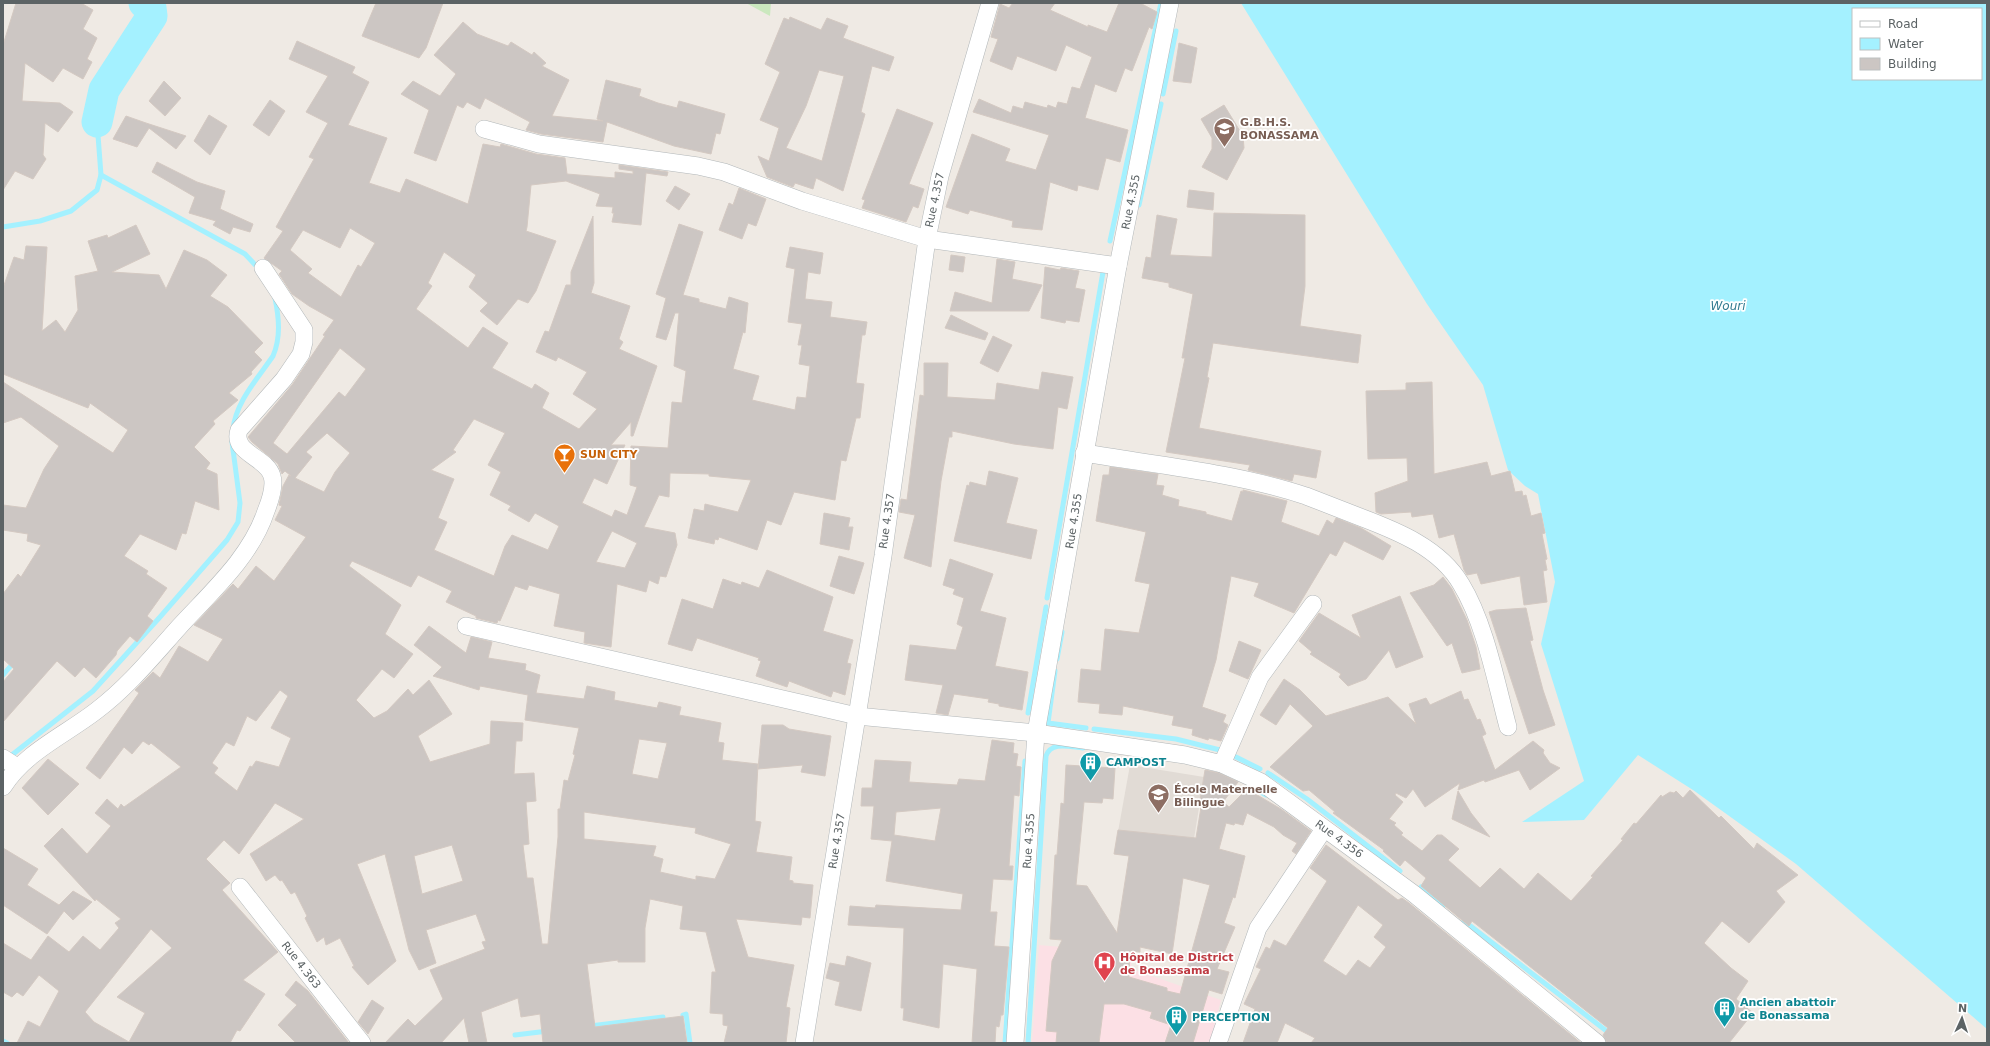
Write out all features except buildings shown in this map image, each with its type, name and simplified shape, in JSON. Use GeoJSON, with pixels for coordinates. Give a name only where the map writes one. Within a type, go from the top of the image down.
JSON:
{"type":"FeatureCollection","features":[{"type":"Feature","properties":{"kind":"street","name":"Rue 4.357"},"geometry":{"type":"LineString","coordinates":[[804,1043],[883,556],[927,239],[940,176],[990,3]]}},
{"type":"Feature","properties":{"kind":"street","name":"Rue 4.355"},"geometry":{"type":"LineString","coordinates":[[1015,1043],[1036,733],[1118,266],[1170,3]]}},
{"type":"Feature","properties":{"kind":"street"},"geometry":{"type":"LineString","coordinates":[[484,129],[539,144],[698,166],[724,172],[802,201],[927,239],[1118,266]]}},
{"type":"Feature","properties":{"kind":"street"},"geometry":{"type":"LineString","coordinates":[[3,787],[10,763],[115,696],[229,572],[256,534],[266,512],[272,486],[272,476],[268,468],[241,446],[237,436],[239,430],[284,379],[301,354],[304,342],[304,330],[263,268]]}},
{"type":"Feature","properties":{"kind":"street"},"geometry":{"type":"LineString","coordinates":[[1084,453],[1238,479],[1305,496],[1379,525],[1417,542],[1441,558],[1461,582],[1476,611],[1508,727]]}},
{"type":"Feature","properties":{"kind":"street"},"geometry":{"type":"LineString","coordinates":[[1222,764],[1260,677],[1313,604]]}},
{"type":"Feature","properties":{"kind":"street","name":"Rue 4.356"},"geometry":{"type":"LineString","coordinates":[[466,626],[857,716],[1036,733],[1185,755],[1222,764],[1260,782],[1414,894],[1597,1043]]}},
{"type":"Feature","properties":{"kind":"street"},"geometry":{"type":"LineString","coordinates":[[1218,1043],[1258,928],[1324,828]]}},
{"type":"Feature","properties":{"kind":"street","name":"Rue 4.363"},"geometry":{"type":"LineString","coordinates":[[240,887],[362,1043]]}},
{"type":"Feature","properties":{"kind":"shaded area","name":"École Maternelle Bilingue"},"geometry":{"type":"Polygon","coordinates":[[[1130,765],[1204,777],[1190,863],[1114,854],[1130,765]]]}},
{"type":"Feature","properties":{"kind":"shaded area","name":"Hôpital de District de Bonassama"},"geometry":{"type":"Polygon","coordinates":[[[1039,945],[1106,951],[1130,957],[1132,969],[1221,1000],[1210,1043],[1032,1043],[1039,945]]]}},
{"type":"Feature","properties":{"kind":"green space"},"geometry":{"type":"Polygon","coordinates":[[[746,3],[771,3],[770,16],[746,3]]]}},
{"type":"Feature","properties":{"kind":"water","name":"Wouri"},"geometry":{"type":"Polygon","coordinates":[[[1241,3],[1987,3],[1987,1029],[1796,864],[1693,790],[1638,755],[1584,820],[1522,822],[1584,781],[1541,644],[1555,582],[1538,494],[1525,486],[1508,470],[1483,385],[1427,304],[1241,3]]]}},
{"type":"Feature","properties":{"kind":"waterway"},"geometry":{"type":"LineString","coordinates":[[97,122],[104,90],[152,16],[151,8],[144,3]]}},
{"type":"Feature","properties":{"kind":"waterway"},"geometry":{"type":"LineString","coordinates":[[1110,241],[1161,3]]}},
{"type":"Feature","properties":{"kind":"waterway"},"geometry":{"type":"LineString","coordinates":[[1163,94],[1176,31]]}},
{"type":"Feature","properties":{"kind":"waterway"},"geometry":{"type":"LineString","coordinates":[[1139,205],[1161,104]]}},
{"type":"Feature","properties":{"kind":"waterway"},"geometry":{"type":"LineString","coordinates":[[3,227],[40,221],[71,211],[97,190],[101,175],[97,122]]}},
{"type":"Feature","properties":{"kind":"waterway"},"geometry":{"type":"LineString","coordinates":[[101,175],[245,254],[259,269]]}},
{"type":"Feature","properties":{"kind":"waterway"},"geometry":{"type":"LineString","coordinates":[[1047,598],[1103,272]]}},
{"type":"Feature","properties":{"kind":"waterway"},"geometry":{"type":"LineString","coordinates":[[233,430],[238,410],[248,391],[273,356],[276,349],[278,335],[278,313],[275,298]]}},
{"type":"Feature","properties":{"kind":"waterway"},"geometry":{"type":"LineString","coordinates":[[8,758],[93,691],[227,540],[238,522],[240,503],[232,442]]}},
{"type":"Feature","properties":{"kind":"waterway"},"geometry":{"type":"LineString","coordinates":[[1028,713],[1046,607]]}},
{"type":"Feature","properties":{"kind":"waterway"},"geometry":{"type":"LineString","coordinates":[[1057,659],[1062,632]]}},
{"type":"Feature","properties":{"kind":"waterway"},"geometry":{"type":"LineString","coordinates":[[3,675],[14,662]]}},
{"type":"Feature","properties":{"kind":"waterway"},"geometry":{"type":"LineString","coordinates":[[1055,671],[1048,723],[1086,728]]}},
{"type":"Feature","properties":{"kind":"waterway"},"geometry":{"type":"LineString","coordinates":[[1094,729],[1176,739],[1220,750]]}},
{"type":"Feature","properties":{"kind":"waterway"},"geometry":{"type":"LineString","coordinates":[[1028,1043],[1046,756],[1048,751],[1056,747],[1067,746],[1083,748]]}},
{"type":"Feature","properties":{"kind":"waterway"},"geometry":{"type":"LineString","coordinates":[[1230,754],[1260,769]]}},
{"type":"Feature","properties":{"kind":"waterway"},"geometry":{"type":"LineString","coordinates":[[1005,1043],[1025,761]]}},
{"type":"Feature","properties":{"kind":"waterway"},"geometry":{"type":"LineString","coordinates":[[1268,773],[1307,799],[1400,871]]}},
{"type":"Feature","properties":{"kind":"waterway"},"geometry":{"type":"LineString","coordinates":[[1249,785],[1266,795]]}},
{"type":"Feature","properties":{"kind":"waterway"},"geometry":{"type":"LineString","coordinates":[[1421,887],[1444,905]]}},
{"type":"Feature","properties":{"kind":"waterway"},"geometry":{"type":"LineString","coordinates":[[1464,921],[1622,1043]]}},
{"type":"Feature","properties":{"kind":"waterway"},"geometry":{"type":"LineString","coordinates":[[683,1015],[686,1014],[690,1043]]}},
{"type":"Feature","properties":{"kind":"waterway"},"geometry":{"type":"LineString","coordinates":[[590,1026],[663,1017]]}},
{"type":"Feature","properties":{"kind":"waterway"},"geometry":{"type":"LineString","coordinates":[[515,1035],[548,1031]]}},
{"type":"Feature","properties":{"kind":"waterway"},"geometry":{"type":"LineString","coordinates":[[3,1041],[7,1043]]}},
{"type":"Feature","properties":{"kind":"place","name":"G.B.H.S. BONASSAMA"},"geometry":{"type":"Point","coordinates":[1225,148]}},
{"type":"Feature","properties":{"kind":"place","name":"SUN CITY"},"geometry":{"type":"Point","coordinates":[564,474]}},
{"type":"Feature","properties":{"kind":"place","name":"CAMPOST"},"geometry":{"type":"Point","coordinates":[1090,782]}},
{"type":"Feature","properties":{"kind":"place","name":"École Maternelle Bilingue"},"geometry":{"type":"Point","coordinates":[1159,814]}},
{"type":"Feature","properties":{"kind":"place","name":"Hôpital de District de Bonassama"},"geometry":{"type":"Point","coordinates":[1104,982]}},
{"type":"Feature","properties":{"kind":"place","name":"Ancien abattoir de Bonassama"},"geometry":{"type":"Point","coordinates":[1724,1028]}},
{"type":"Feature","properties":{"kind":"place","name":"PERCEPTION"},"geometry":{"type":"Point","coordinates":[1176,1036]}}]}
